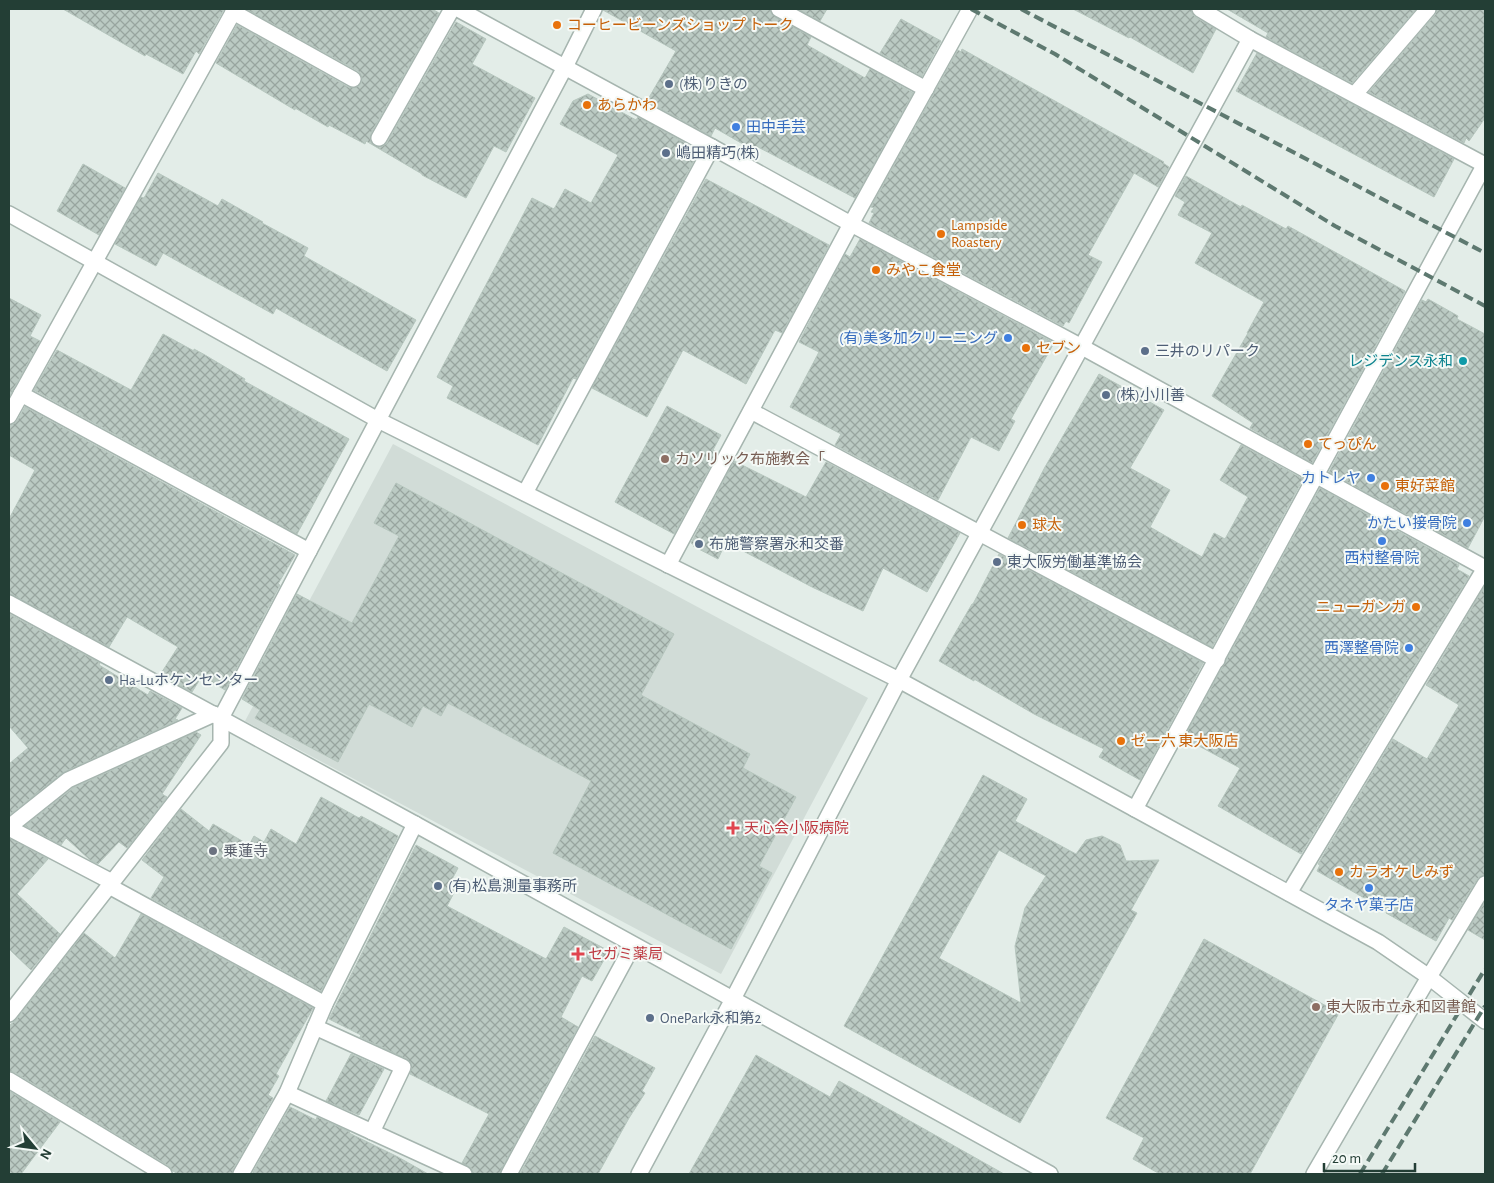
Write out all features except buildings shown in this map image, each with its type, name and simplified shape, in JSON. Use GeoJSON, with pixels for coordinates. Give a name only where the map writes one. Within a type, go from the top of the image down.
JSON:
{"type":"FeatureCollection","features":[{"type":"Feature","properties":{"kind":"street"},"geometry":{"type":"LineString","coordinates":[[379,138],[452,9]]}},
{"type":"Feature","properties":{"kind":"street"},"geometry":{"type":"LineString","coordinates":[[458,9],[1485,568],[1289,893]]}},
{"type":"Feature","properties":{"kind":"street"},"geometry":{"type":"LineString","coordinates":[[9,1014],[221,743],[218,716],[309,551],[594,9]]}},
{"type":"Feature","properties":{"kind":"street"},"geometry":{"type":"LineString","coordinates":[[779,9],[926,89]]}},
{"type":"Feature","properties":{"kind":"street"},"geometry":{"type":"LineString","coordinates":[[668,565],[851,224],[970,9]]}},
{"type":"Feature","properties":{"kind":"street"},"geometry":{"type":"LineString","coordinates":[[1135,809],[1485,165],[1250,39],[1200,9]]}},
{"type":"Feature","properties":{"kind":"street"},"geometry":{"type":"LineString","coordinates":[[1355,94],[1428,9]]}},
{"type":"Feature","properties":{"kind":"street"},"geometry":{"type":"LineString","coordinates":[[9,416],[234,10],[352,80]]}},
{"type":"Feature","properties":{"kind":"street"},"geometry":{"type":"LineString","coordinates":[[639,1174],[733,999],[899,680],[1250,39]]}},
{"type":"Feature","properties":{"kind":"street"},"geometry":{"type":"LineString","coordinates":[[525,493],[712,147]]}},
{"type":"Feature","properties":{"kind":"street"},"geometry":{"type":"LineString","coordinates":[[9,214],[378,420],[899,680],[1378,942],[1429,977],[1485,1020]]}},
{"type":"Feature","properties":{"kind":"street"},"geometry":{"type":"LineString","coordinates":[[21,394],[309,551]]}},
{"type":"Feature","properties":{"kind":"street"},"geometry":{"type":"LineString","coordinates":[[751,411],[1217,660]]}},
{"type":"Feature","properties":{"kind":"street"},"geometry":{"type":"LineString","coordinates":[[9,603],[1050,1174]]}},
{"type":"Feature","properties":{"kind":"street"},"geometry":{"type":"LineString","coordinates":[[218,716],[68,780],[9,827],[325,1004]]}},
{"type":"Feature","properties":{"kind":"street"},"geometry":{"type":"LineString","coordinates":[[241,1174],[287,1093],[325,1004],[415,824]]}},
{"type":"Feature","properties":{"kind":"street"},"geometry":{"type":"LineString","coordinates":[[1314,1174],[1485,884]]}},
{"type":"Feature","properties":{"kind":"street"},"geometry":{"type":"LineString","coordinates":[[509,1174],[632,945]]}},
{"type":"Feature","properties":{"kind":"street"},"geometry":{"type":"LineString","coordinates":[[315,1027],[403,1067],[372,1132]]}},
{"type":"Feature","properties":{"kind":"street"},"geometry":{"type":"LineString","coordinates":[[9,1080],[164,1174]]}},
{"type":"Feature","properties":{"kind":"street"},"geometry":{"type":"LineString","coordinates":[[287,1093],[464,1174]]}},
{"type":"Feature","properties":{"kind":"shaded area"},"geometry":{"type":"Polygon","coordinates":[[[393,444],[868,698],[721,974],[245,721],[393,444]]]}},
{"type":"Feature","properties":{"kind":"railway"},"geometry":{"type":"LineString","coordinates":[[971,9],[1055,54],[1335,226],[1485,306]]}},
{"type":"Feature","properties":{"kind":"railway"},"geometry":{"type":"LineString","coordinates":[[1021,9],[1485,253]]}},
{"type":"Feature","properties":{"kind":"railway"},"geometry":{"type":"LineString","coordinates":[[1360,1174],[1485,969]]}},
{"type":"Feature","properties":{"kind":"railway"},"geometry":{"type":"LineString","coordinates":[[1382,1174],[1485,1006]]}},
{"type":"Feature","properties":{"kind":"place","name":"コーヒービーンズショップ トーク"},"geometry":{"type":"Point","coordinates":[557,25]}},
{"type":"Feature","properties":{"kind":"place","name":"(株)りきの"},"geometry":{"type":"Point","coordinates":[669,84]}},
{"type":"Feature","properties":{"kind":"place","name":"あらかわ"},"geometry":{"type":"Point","coordinates":[587,105]}},
{"type":"Feature","properties":{"kind":"place","name":"田中手芸"},"geometry":{"type":"Point","coordinates":[736,127]}},
{"type":"Feature","properties":{"kind":"place","name":"嶋田精巧(株)"},"geometry":{"type":"Point","coordinates":[666,153]}},
{"type":"Feature","properties":{"kind":"place","name":"Lampside Roastery"},"geometry":{"type":"Point","coordinates":[941,234]}},
{"type":"Feature","properties":{"kind":"place","name":"みやこ食堂"},"geometry":{"type":"Point","coordinates":[876,270]}},
{"type":"Feature","properties":{"kind":"place","name":"(有)美多加クリーニング"},"geometry":{"type":"Point","coordinates":[1008,338]}},
{"type":"Feature","properties":{"kind":"place","name":"セブン"},"geometry":{"type":"Point","coordinates":[1026,348]}},
{"type":"Feature","properties":{"kind":"place","name":"三井のリパーク"},"geometry":{"type":"Point","coordinates":[1145,351]}},
{"type":"Feature","properties":{"kind":"place","name":"レジデンス永和"},"geometry":{"type":"Point","coordinates":[1463,361]}},
{"type":"Feature","properties":{"kind":"place","name":"(株)小川善"},"geometry":{"type":"Point","coordinates":[1106,395]}},
{"type":"Feature","properties":{"kind":"place","name":"てっぴん"},"geometry":{"type":"Point","coordinates":[1308,444]}},
{"type":"Feature","properties":{"kind":"place","name":"カソリック布施教会「"},"geometry":{"type":"Point","coordinates":[665,459]}},
{"type":"Feature","properties":{"kind":"place","name":"カトレヤ"},"geometry":{"type":"Point","coordinates":[1371,478]}},
{"type":"Feature","properties":{"kind":"place","name":"東好菜館"},"geometry":{"type":"Point","coordinates":[1385,486]}},
{"type":"Feature","properties":{"kind":"place","name":"かたい接骨院"},"geometry":{"type":"Point","coordinates":[1467,523]}},
{"type":"Feature","properties":{"kind":"place","name":"球太"},"geometry":{"type":"Point","coordinates":[1022,525]}},
{"type":"Feature","properties":{"kind":"place","name":"西村整骨院"},"geometry":{"type":"Point","coordinates":[1382,541]}},
{"type":"Feature","properties":{"kind":"place","name":"布施警察署永和交番"},"geometry":{"type":"Point","coordinates":[699,544]}},
{"type":"Feature","properties":{"kind":"place","name":"東大阪労働基準協会"},"geometry":{"type":"Point","coordinates":[997,562]}},
{"type":"Feature","properties":{"kind":"place","name":"ニューガンガ"},"geometry":{"type":"Point","coordinates":[1416,607]}},
{"type":"Feature","properties":{"kind":"place","name":"西澤整骨院"},"geometry":{"type":"Point","coordinates":[1409,648]}},
{"type":"Feature","properties":{"kind":"place","name":"Ha-Luホケンセンター"},"geometry":{"type":"Point","coordinates":[109,680]}},
{"type":"Feature","properties":{"kind":"place","name":"ゼー六 東大阪店"},"geometry":{"type":"Point","coordinates":[1121,741]}},
{"type":"Feature","properties":{"kind":"place","name":"天心会小阪病院"},"geometry":{"type":"Point","coordinates":[733,828]}},
{"type":"Feature","properties":{"kind":"place","name":"乗蓮寺"},"geometry":{"type":"Point","coordinates":[213,851]}},
{"type":"Feature","properties":{"kind":"place","name":"カラオケしみず"},"geometry":{"type":"Point","coordinates":[1339,872]}},
{"type":"Feature","properties":{"kind":"place","name":"(有)松島測量事務所"},"geometry":{"type":"Point","coordinates":[438,886]}},
{"type":"Feature","properties":{"kind":"place","name":"タネヤ菓子店"},"geometry":{"type":"Point","coordinates":[1369,888]}},
{"type":"Feature","properties":{"kind":"place","name":"セガミ薬局"},"geometry":{"type":"Point","coordinates":[578,954]}},
{"type":"Feature","properties":{"kind":"place","name":"東大阪市立永和図書館"},"geometry":{"type":"Point","coordinates":[1316,1007]}},
{"type":"Feature","properties":{"kind":"place","name":"OnePark永和第2"},"geometry":{"type":"Point","coordinates":[650,1018]}}]}
